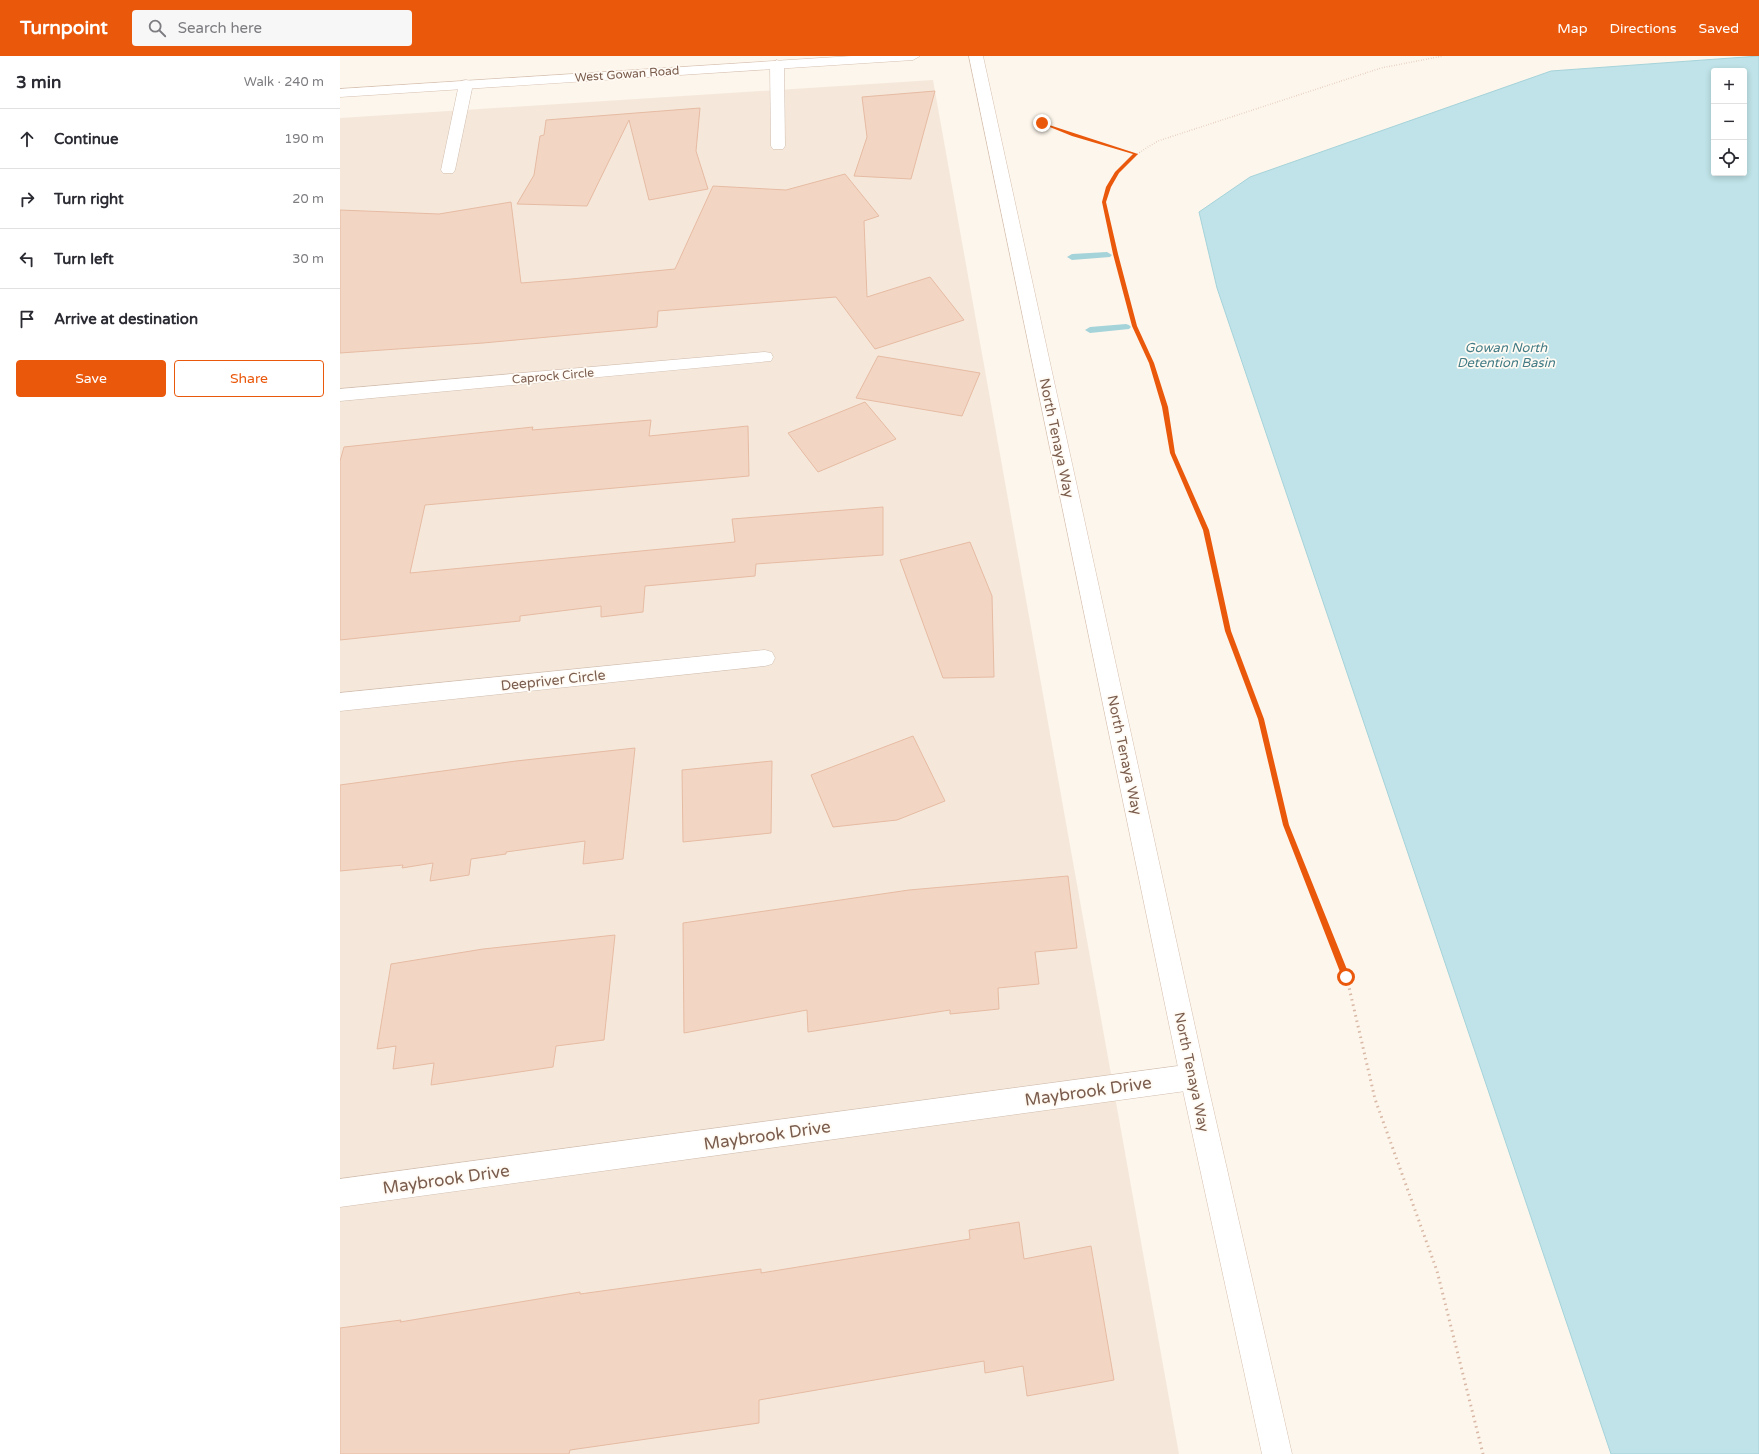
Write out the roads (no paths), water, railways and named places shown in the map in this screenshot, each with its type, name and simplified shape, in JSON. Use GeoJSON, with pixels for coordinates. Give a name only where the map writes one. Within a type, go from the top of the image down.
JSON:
{"type":"FeatureCollection","features":[{"type":"Feature","properties":{"kind":"street","name":"West Gowan Road"},"geometry":{"type":"LineString","coordinates":[[340,93],[914,56]]}},
{"type":"Feature","properties":{"kind":"street","name":"North Tenaya Way"},"geometry":{"type":"LineString","coordinates":[[976,56],[1193,1077],[1277,1454]]}},
{"type":"Feature","properties":{"kind":"street"},"geometry":{"type":"LineString","coordinates":[[777,64],[778,146]]}},
{"type":"Feature","properties":{"kind":"street"},"geometry":{"type":"LineString","coordinates":[[448,170],[466,84]]}},
{"type":"Feature","properties":{"kind":"street","name":"Caprock Circle"},"geometry":{"type":"LineString","coordinates":[[340,395],[765,357]]}},
{"type":"Feature","properties":{"kind":"street","name":"Deepriver Circle"},"geometry":{"type":"LineString","coordinates":[[340,702],[765,658]]}},
{"type":"Feature","properties":{"kind":"street","name":"Maybrook Drive"},"geometry":{"type":"LineString","coordinates":[[340,1193],[1193,1077]]}},
{"type":"Feature","properties":{"kind":"water","name":"Gowan North Detention Basin"},"geometry":{"type":"Polygon","coordinates":[[[1759,56],[1759,1454],[1611,1454],[1217,288],[1199,212],[1250,177],[1551,71],[1759,56]]]}},
{"type":"Feature","properties":{"kind":"waterway"},"geometry":{"type":"LineString","coordinates":[[1072,257],[1107,255]]}},
{"type":"Feature","properties":{"kind":"waterway"},"geometry":{"type":"LineString","coordinates":[[1090,330],[1126,327]]}}]}
